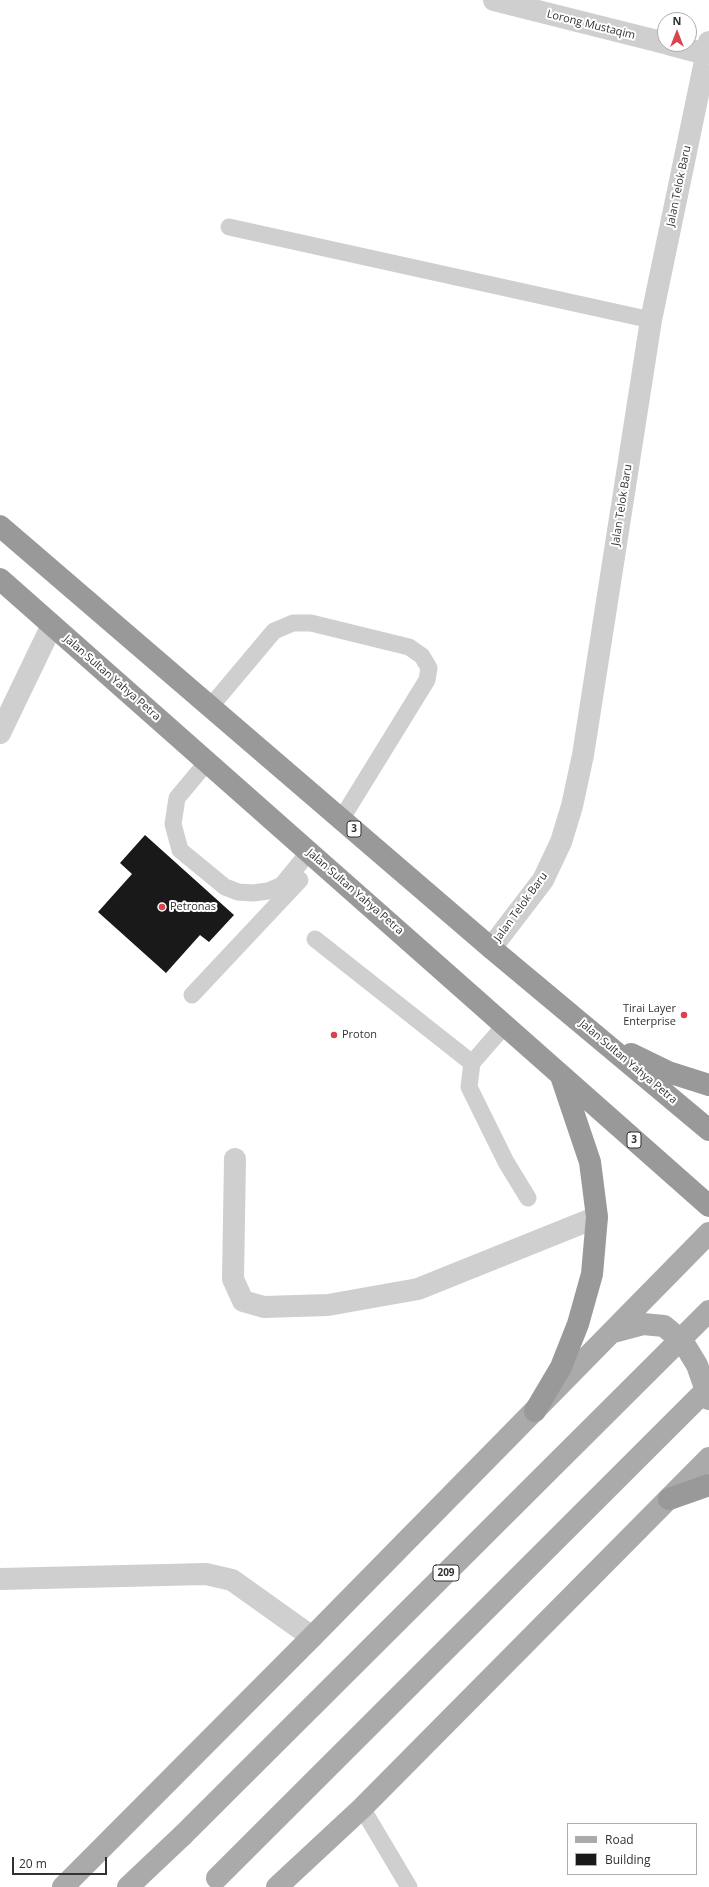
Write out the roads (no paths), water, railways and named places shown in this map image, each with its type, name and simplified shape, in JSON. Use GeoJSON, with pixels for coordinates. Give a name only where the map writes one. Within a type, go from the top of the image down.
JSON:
{"type":"FeatureCollection","features":[{"type":"Feature","properties":{"kind":"highway","name":"Jalan Sultan Yahya Petra"},"geometry":{"type":"LineString","coordinates":[[0,526],[342,818],[491,948],[709,1130]]}},
{"type":"Feature","properties":{"kind":"highway","name":"Jalan Sultan Yahya Petra"},"geometry":{"type":"LineString","coordinates":[[0,579],[709,1206]]}},
{"type":"Feature","properties":{"kind":"highway"},"geometry":{"type":"LineString","coordinates":[[601,1040],[668,1072],[709,1085]]}},
{"type":"Feature","properties":{"kind":"highway"},"geometry":{"type":"LineString","coordinates":[[534,1411],[561,1367],[578,1324],[592,1274],[597,1217],[590,1162],[560,1073]]}},
{"type":"Feature","properties":{"kind":"highway"},"geometry":{"type":"LineString","coordinates":[[669,1500],[709,1485]]}},
{"type":"Feature","properties":{"kind":"main road"},"geometry":{"type":"LineString","coordinates":[[63,1887],[312,1637],[709,1233]]}},
{"type":"Feature","properties":{"kind":"main road","name":"209"},"geometry":{"type":"LineString","coordinates":[[128,1887],[183,1835],[709,1312]]}},
{"type":"Feature","properties":{"kind":"main road"},"geometry":{"type":"LineString","coordinates":[[612,1332],[643,1324],[664,1326],[683,1342],[687,1348],[697,1365],[709,1399]]}},
{"type":"Feature","properties":{"kind":"main road"},"geometry":{"type":"LineString","coordinates":[[212,1882],[709,1387]]}},
{"type":"Feature","properties":{"kind":"main road"},"geometry":{"type":"LineString","coordinates":[[277,1887],[362,1808],[709,1458]]}},
{"type":"Feature","properties":{"kind":"street","name":"Lorong Mustaqim"},"geometry":{"type":"LineString","coordinates":[[494,0],[657,42]]}},
{"type":"Feature","properties":{"kind":"street","name":"Lorong Mustaqim"},"geometry":{"type":"LineString","coordinates":[[697,47],[708,48]]}},
{"type":"Feature","properties":{"kind":"street","name":"Jalan Telok Baru"},"geometry":{"type":"LineString","coordinates":[[491,948],[544,880],[561,842],[572,806],[583,755],[651,320],[708,48]]}},
{"type":"Feature","properties":{"kind":"street"},"geometry":{"type":"LineString","coordinates":[[0,732],[52,625]]}},
{"type":"Feature","properties":{"kind":"street"},"geometry":{"type":"LineString","coordinates":[[235,1159],[233,1279],[243,1301],[264,1307],[328,1305],[418,1289],[597,1217]]}},
{"type":"Feature","properties":{"kind":"street"},"geometry":{"type":"LineString","coordinates":[[0,1579],[206,1574],[232,1580],[312,1637]]}},
{"type":"Feature","properties":{"kind":"lane"},"geometry":{"type":"LineString","coordinates":[[229,227],[651,320]]}},
{"type":"Feature","properties":{"kind":"lane"},"geometry":{"type":"LineString","coordinates":[[211,706],[274,630],[293,623],[311,623],[409,647],[422,656],[429,668],[427,680],[342,818]]}},
{"type":"Feature","properties":{"kind":"lane"},"geometry":{"type":"LineString","coordinates":[[207,762],[177,798],[173,824],[180,850],[225,887],[238,892],[253,893],[268,891],[282,885],[314,856]]}},
{"type":"Feature","properties":{"kind":"lane"},"geometry":{"type":"LineString","coordinates":[[192,995],[314,856]]}},
{"type":"Feature","properties":{"kind":"lane"},"geometry":{"type":"LineString","coordinates":[[315,939],[472,1063]]}},
{"type":"Feature","properties":{"kind":"lane"},"geometry":{"type":"LineString","coordinates":[[504,1024],[472,1063],[469,1086],[506,1162],[528,1198]]}},
{"type":"Feature","properties":{"kind":"lane"},"geometry":{"type":"LineString","coordinates":[[362,1808],[409,1887]]}},
{"type":"Feature","properties":{"kind":"place","name":"Petronas"},"geometry":{"type":"Point","coordinates":[162,907]}},
{"type":"Feature","properties":{"kind":"place","name":"Tirai Layer Enterprise"},"geometry":{"type":"Point","coordinates":[684,1015]}},
{"type":"Feature","properties":{"kind":"place","name":"Proton"},"geometry":{"type":"Point","coordinates":[334,1035]}}]}
